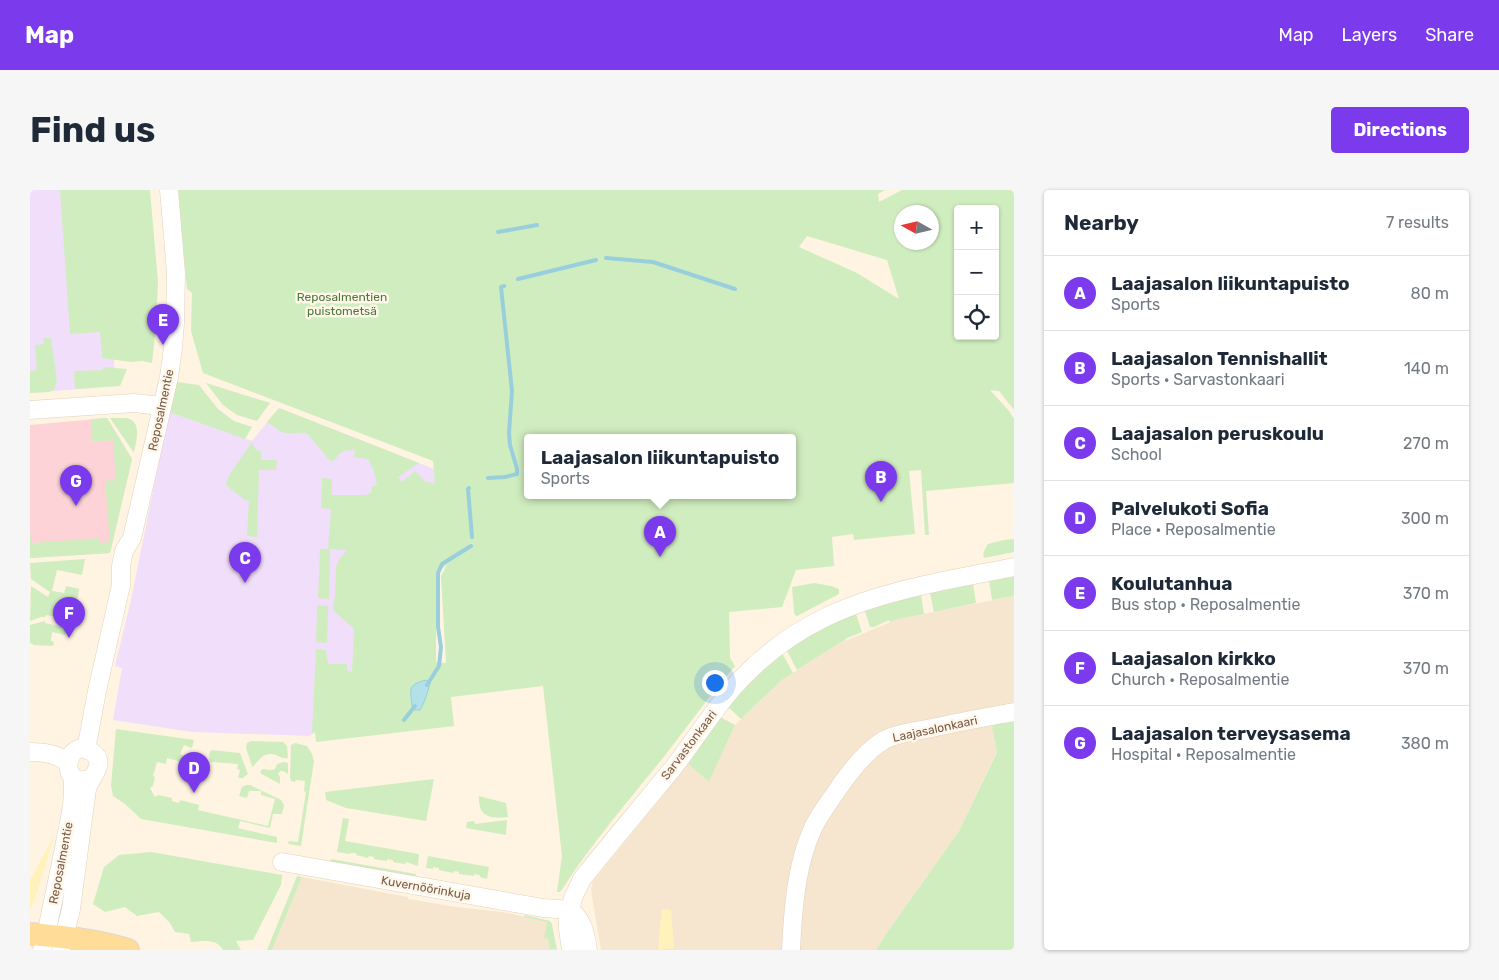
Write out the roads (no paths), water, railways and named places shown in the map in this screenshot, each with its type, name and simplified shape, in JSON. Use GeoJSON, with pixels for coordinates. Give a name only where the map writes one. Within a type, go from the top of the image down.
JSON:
{"type":"FeatureCollection","features":[{"type":"Feature","properties":{"kind":"main road"},"geometry":{"type":"LineString","coordinates":[[49,941],[106,943],[128,950]]}},
{"type":"Feature","properties":{"kind":"street","name":"Reposalmentie"},"geometry":{"type":"LineString","coordinates":[[86,750],[97,690],[121,585],[124,551],[132,538],[169,377],[175,323],[176,273],[169,190]]}},
{"type":"Feature","properties":{"kind":"street"},"geometry":{"type":"LineString","coordinates":[[30,410],[134,403],[162,406]]}},
{"type":"Feature","properties":{"kind":"street","name":"Sarvastonkaari"},"geometry":{"type":"LineString","coordinates":[[571,950],[568,929],[575,891],[582,879],[667,775],[733,688],[750,671],[786,641],[826,617],[868,600],[917,587],[1014,568]]}},
{"type":"Feature","properties":{"kind":"street","name":"Laajasalonkaari"},"geometry":{"type":"LineString","coordinates":[[790,950],[795,898],[807,843],[818,818],[856,764],[869,751],[885,740],[894,737],[1014,712]]}},
{"type":"Feature","properties":{"kind":"street"},"geometry":{"type":"LineString","coordinates":[[30,752],[48,753],[59,757],[70,769],[81,780],[91,778],[96,773],[97,759],[93,753],[82,749],[71,755],[70,769]]}},
{"type":"Feature","properties":{"kind":"street","name":"Reposalmentie"},"geometry":{"type":"LineString","coordinates":[[49,941],[73,798],[70,769]]}},
{"type":"Feature","properties":{"kind":"street","name":"Reposalmentie"},"geometry":{"type":"LineString","coordinates":[[49,941],[74,885],[85,799],[91,778]]}},
{"type":"Feature","properties":{"kind":"street","name":"Kuvernöörinkuja"},"geometry":{"type":"LineString","coordinates":[[282,862],[543,908],[571,910]]}},
{"type":"Feature","properties":{"kind":"street"},"geometry":{"type":"LineString","coordinates":[[571,910],[582,922],[588,950]]}},
{"type":"Feature","properties":{"kind":"water"},"geometry":{"type":"Polygon","coordinates":[[[426,680],[430,683],[426,696],[420,710],[415,710],[412,707],[411,689],[415,684],[426,680]]]}},
{"type":"Feature","properties":{"kind":"waterway"},"geometry":{"type":"LineString","coordinates":[[498,232],[537,225]]}},
{"type":"Feature","properties":{"kind":"waterway"},"geometry":{"type":"LineString","coordinates":[[606,258],[653,262],[735,289]]}},
{"type":"Feature","properties":{"kind":"waterway"},"geometry":{"type":"LineString","coordinates":[[518,279],[596,260]]}},
{"type":"Feature","properties":{"kind":"waterway"},"geometry":{"type":"LineString","coordinates":[[488,478],[517,474],[509,433],[512,391],[501,287],[504,286]]}},
{"type":"Feature","properties":{"kind":"waterway"},"geometry":{"type":"LineString","coordinates":[[469,488],[472,537]]}},
{"type":"Feature","properties":{"kind":"waterway"},"geometry":{"type":"LineString","coordinates":[[427,685],[439,666],[441,647],[438,627],[438,573],[442,564],[471,546]]}},
{"type":"Feature","properties":{"kind":"waterway"},"geometry":{"type":"LineString","coordinates":[[404,720],[415,706]]}},
{"type":"Feature","properties":{"kind":"place","name":"Koulutanhua"},"geometry":{"type":"Point","coordinates":[163,345]}},
{"type":"Feature","properties":{"kind":"place","name":"Laajasalon Tennishallit"},"geometry":{"type":"Point","coordinates":[881,502]}},
{"type":"Feature","properties":{"kind":"place","name":"Laajasalon terveysasema"},"geometry":{"type":"Point","coordinates":[76,506]}},
{"type":"Feature","properties":{"kind":"place","name":"Laajasalon liikuntapuisto"},"geometry":{"type":"Point","coordinates":[660,557]}},
{"type":"Feature","properties":{"kind":"place","name":"Laajasalon peruskoulu"},"geometry":{"type":"Point","coordinates":[245,583]}},
{"type":"Feature","properties":{"kind":"place","name":"Laajasalon kirkko"},"geometry":{"type":"Point","coordinates":[69,638]}},
{"type":"Feature","properties":{"kind":"place","name":"Palvelukoti Sofia"},"geometry":{"type":"Point","coordinates":[194,793]}},
{"type":"Feature","properties":{"kind":"park label","name":"Reposalmentien puistometsä"},"geometry":{"type":"Point","coordinates":[342,304]}}]}
